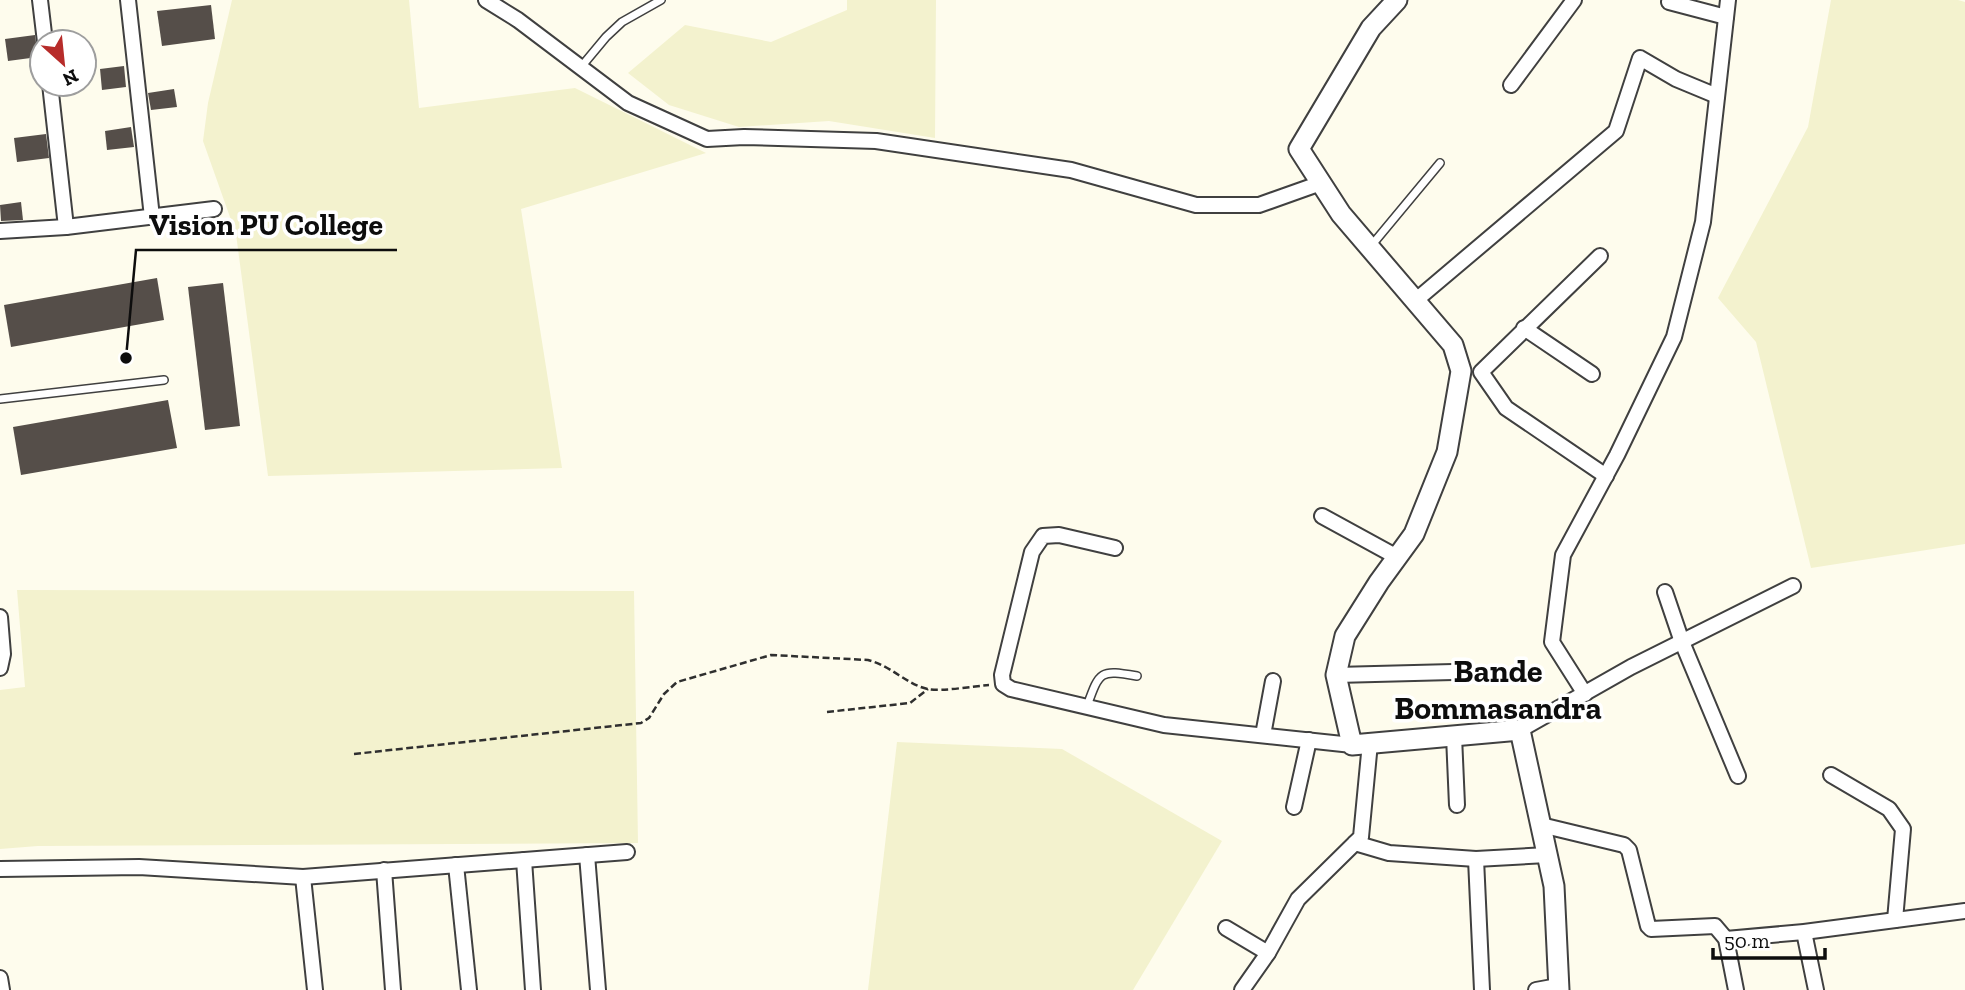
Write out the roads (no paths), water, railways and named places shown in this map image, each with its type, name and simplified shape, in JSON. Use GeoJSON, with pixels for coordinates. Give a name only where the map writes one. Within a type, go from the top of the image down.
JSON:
{"type":"FeatureCollection","features":[{"type":"Feature","properties":{"kind":"street"},"geometry":{"type":"LineString","coordinates":[[40,0],[43,28]]}},
{"type":"Feature","properties":{"kind":"street"},"geometry":{"type":"LineString","coordinates":[[128,0],[152,217]]}},
{"type":"Feature","properties":{"kind":"street"},"geometry":{"type":"LineString","coordinates":[[486,0],[518,20],[628,103],[707,139],[744,137],[877,141],[1070,170],[1196,205],[1258,205],[1321,183]]}},
{"type":"Feature","properties":{"kind":"street"},"geometry":{"type":"LineString","coordinates":[[1242,990],[1268,953],[1298,899],[1362,837],[1365,815],[1361,743],[1336,675],[1345,636],[1414,534],[1447,452],[1461,371],[1453,345],[1341,214],[1299,149],[1371,28],[1397,0]]}},
{"type":"Feature","properties":{"kind":"street"},"geometry":{"type":"LineString","coordinates":[[1511,85],[1574,0]]}},
{"type":"Feature","properties":{"kind":"street"},"geometry":{"type":"LineString","coordinates":[[1585,694],[1552,642],[1563,555],[1606,476],[1674,337],[1703,222],[1728,0]]}},
{"type":"Feature","properties":{"kind":"street"},"geometry":{"type":"LineString","coordinates":[[1669,2],[1726,17]]}},
{"type":"Feature","properties":{"kind":"street"},"geometry":{"type":"LineString","coordinates":[[1415,301],[1616,131],[1640,58],[1676,79],[1717,96]]}},
{"type":"Feature","properties":{"kind":"street"},"geometry":{"type":"LineString","coordinates":[[52,98],[66,227]]}},
{"type":"Feature","properties":{"kind":"street"},"geometry":{"type":"LineString","coordinates":[[0,231],[66,227],[214,209]]}},
{"type":"Feature","properties":{"kind":"street"},"geometry":{"type":"LineString","coordinates":[[1461,371],[1481,372],[1600,256]]}},
{"type":"Feature","properties":{"kind":"street"},"geometry":{"type":"LineString","coordinates":[[1524,328],[1592,374]]}},
{"type":"Feature","properties":{"kind":"street"},"geometry":{"type":"LineString","coordinates":[[1481,372],[1506,408],[1606,476]]}},
{"type":"Feature","properties":{"kind":"street"},"geometry":{"type":"LineString","coordinates":[[1322,516],[1398,557]]}},
{"type":"Feature","properties":{"kind":"street"},"geometry":{"type":"LineString","coordinates":[[1115,548],[1059,535],[1043,536],[1032,552],[1002,676],[1003,684],[1011,689],[1164,726],[1361,743],[1520,730],[1682,642],[1793,586]]}},
{"type":"Feature","properties":{"kind":"street"},"geometry":{"type":"LineString","coordinates":[[1665,592],[1682,642],[1738,776]]}},
{"type":"Feature","properties":{"kind":"street"},"geometry":{"type":"LineString","coordinates":[[0,617],[3,654],[0,668]]}},
{"type":"Feature","properties":{"kind":"street"},"geometry":{"type":"LineString","coordinates":[[1336,675],[1453,672]]}},
{"type":"Feature","properties":{"kind":"street"},"geometry":{"type":"LineString","coordinates":[[1263,736],[1273,681]]}},
{"type":"Feature","properties":{"kind":"street"},"geometry":{"type":"LineString","coordinates":[[1520,730],[1554,886],[1558,988],[1536,990]]}},
{"type":"Feature","properties":{"kind":"street"},"geometry":{"type":"LineString","coordinates":[[1454,736],[1457,805]]}},
{"type":"Feature","properties":{"kind":"street"},"geometry":{"type":"LineString","coordinates":[[1294,807],[1309,740]]}},
{"type":"Feature","properties":{"kind":"street"},"geometry":{"type":"LineString","coordinates":[[1831,775],[1889,809],[1903,829],[1895,920]]}},
{"type":"Feature","properties":{"kind":"street"},"geometry":{"type":"LineString","coordinates":[[1541,825],[1624,845],[1629,850],[1646,922],[1651,929],[1715,926],[1726,939],[1736,990]]}},
{"type":"Feature","properties":{"kind":"street"},"geometry":{"type":"LineString","coordinates":[[1355,843],[1389,853],[1476,859],[1547,855]]}},
{"type":"Feature","properties":{"kind":"street"},"geometry":{"type":"LineString","coordinates":[[0,869],[139,867],[303,877],[627,852]]}},
{"type":"Feature","properties":{"kind":"street"},"geometry":{"type":"LineString","coordinates":[[587,855],[598,990]]}},
{"type":"Feature","properties":{"kind":"street"},"geometry":{"type":"LineString","coordinates":[[1476,859],[1482,990]]}},
{"type":"Feature","properties":{"kind":"street"},"geometry":{"type":"LineString","coordinates":[[524,860],[533,990]]}},
{"type":"Feature","properties":{"kind":"street"},"geometry":{"type":"LineString","coordinates":[[456,865],[469,990]]}},
{"type":"Feature","properties":{"kind":"street"},"geometry":{"type":"LineString","coordinates":[[384,870],[393,990]]}},
{"type":"Feature","properties":{"kind":"street"},"geometry":{"type":"LineString","coordinates":[[303,877],[315,990]]}},
{"type":"Feature","properties":{"kind":"street"},"geometry":{"type":"LineString","coordinates":[[1726,939],[1804,932],[1965,911]]}},
{"type":"Feature","properties":{"kind":"street"},"geometry":{"type":"LineString","coordinates":[[1226,928],[1268,953]]}},
{"type":"Feature","properties":{"kind":"street"},"geometry":{"type":"LineString","coordinates":[[1804,932],[1816,990]]}},
{"type":"Feature","properties":{"kind":"street"},"geometry":{"type":"LineString","coordinates":[[0,978],[2,990]]}},
{"type":"Feature","properties":{"kind":"lane"},"geometry":{"type":"LineString","coordinates":[[581,67],[622,22],[661,0]]}},
{"type":"Feature","properties":{"kind":"lane"},"geometry":{"type":"LineString","coordinates":[[1370,248],[1440,163]]}},
{"type":"Feature","properties":{"kind":"lane"},"geometry":{"type":"LineString","coordinates":[[0,399],[164,380]]}},
{"type":"Feature","properties":{"kind":"lane"},"geometry":{"type":"LineString","coordinates":[[1087,706],[1095,683],[1103,674],[1112,672],[1137,676]]}},
{"type":"Feature","properties":{"kind":"place","name":"Vision PU College"},"geometry":{"type":"Point","coordinates":[126,358]}},
{"type":"Feature","properties":{"kind":"district","name":"Bande Bommasandra"},"geometry":{"type":"Point","coordinates":[1498,690]}}]}
